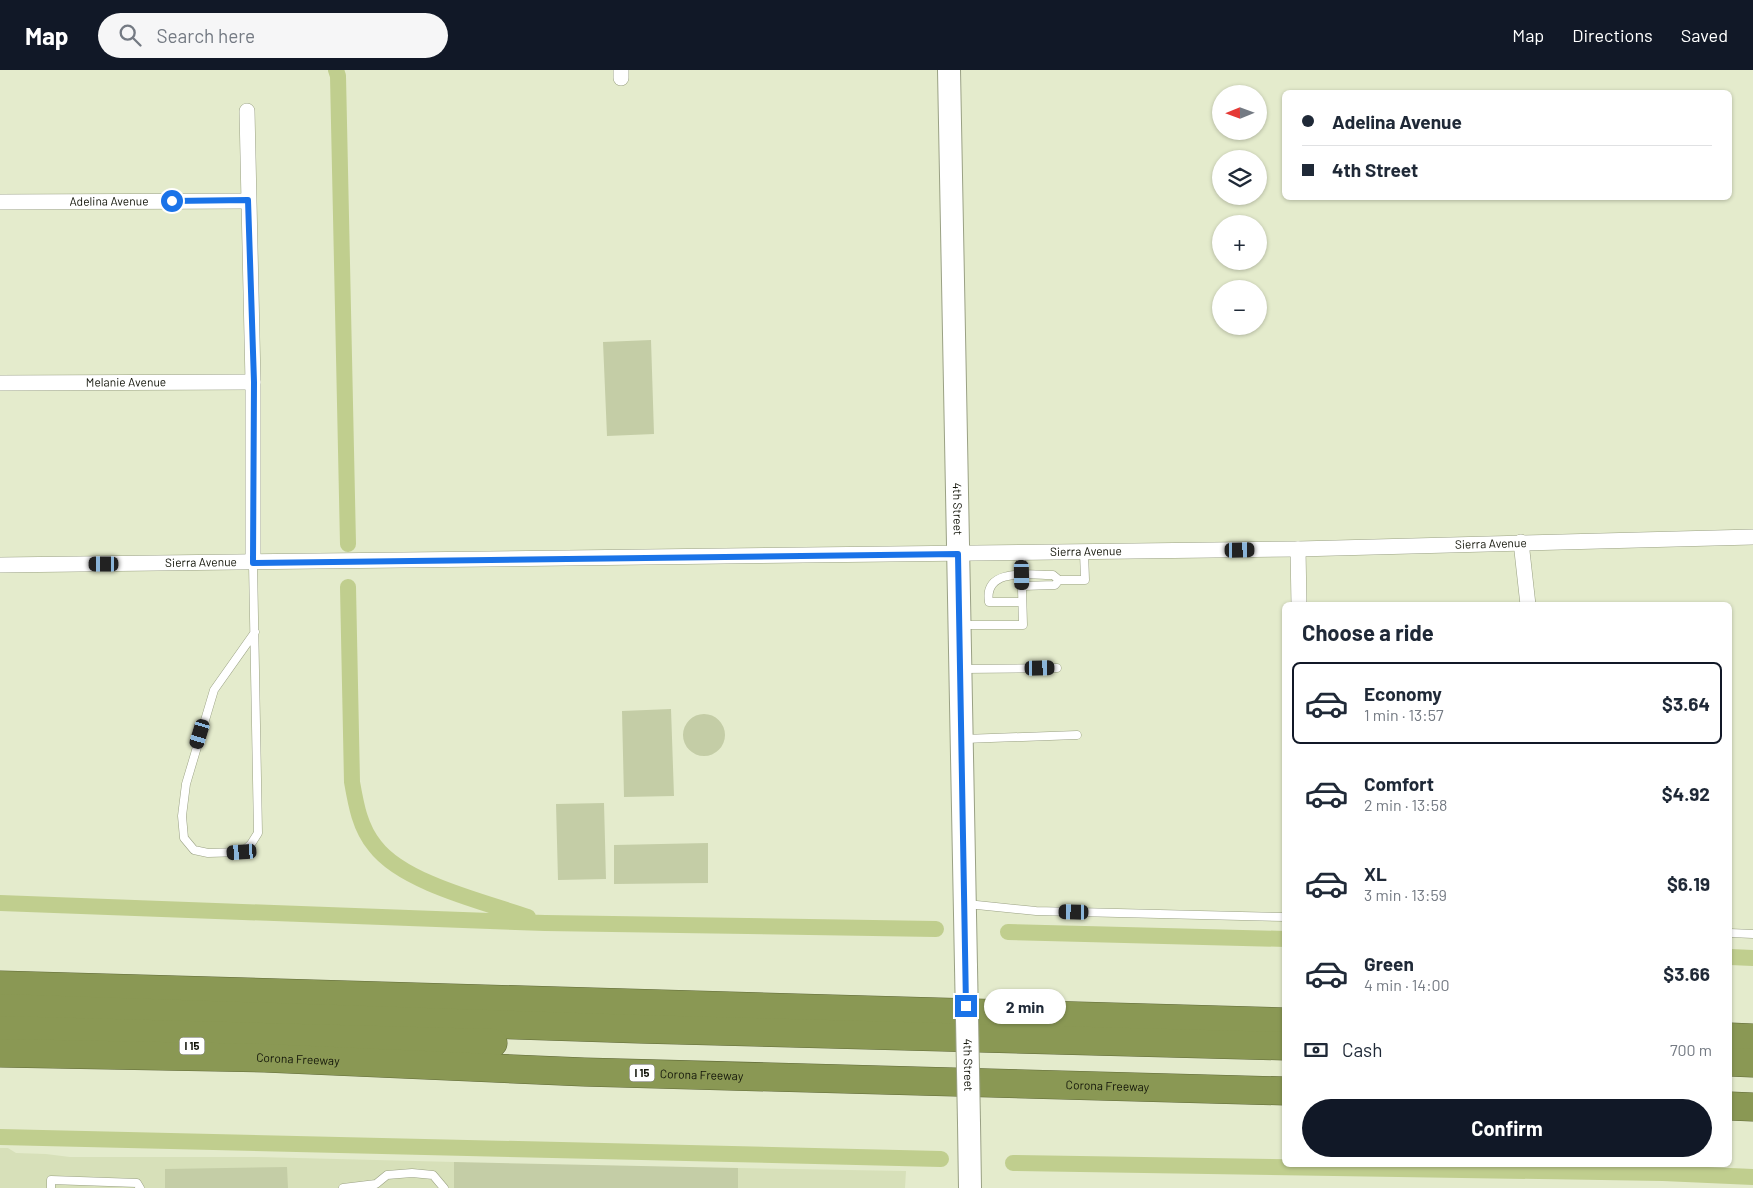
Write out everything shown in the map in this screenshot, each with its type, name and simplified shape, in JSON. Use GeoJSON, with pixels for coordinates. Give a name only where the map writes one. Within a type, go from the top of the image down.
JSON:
{"type":"FeatureCollection","features":[{"type":"Feature","properties":{"kind":"highway"},"geometry":{"type":"LineString","coordinates":[[0,985],[1282,1022]]}},
{"type":"Feature","properties":{"kind":"highway"},"geometry":{"type":"LineString","coordinates":[[120,1023],[267,994]]}},
{"type":"Feature","properties":{"kind":"highway"},"geometry":{"type":"LineString","coordinates":[[0,1008],[120,1023],[1282,1064]]}},
{"type":"Feature","properties":{"kind":"highway"},"geometry":{"type":"LineString","coordinates":[[0,1030],[120,1023],[639,1029],[1282,1046]]}},
{"type":"Feature","properties":{"kind":"highway","name":"I 15"},"geometry":{"type":"LineString","coordinates":[[120,1023],[265,1058]]}},
{"type":"Feature","properties":{"kind":"highway"},"geometry":{"type":"LineString","coordinates":[[1732,1037],[1753,1038]]}},
{"type":"Feature","properties":{"kind":"highway","name":"Corona Freeway"},"geometry":{"type":"LineString","coordinates":[[0,1053],[265,1058],[584,1072],[1282,1091]]}},
{"type":"Feature","properties":{"kind":"highway"},"geometry":{"type":"LineString","coordinates":[[1732,1062],[1753,1064]]}},
{"type":"Feature","properties":{"kind":"highway"},"geometry":{"type":"LineString","coordinates":[[1732,1078],[1753,1078]]}},
{"type":"Feature","properties":{"kind":"highway"},"geometry":{"type":"LineString","coordinates":[[1732,1106],[1753,1107]]}},
{"type":"Feature","properties":{"kind":"street","name":"4th Street"},"geometry":{"type":"LineString","coordinates":[[949,70],[970,1188]]}},
{"type":"Feature","properties":{"kind":"street"},"geometry":{"type":"LineString","coordinates":[[247,111],[254,382],[253,563]]}},
{"type":"Feature","properties":{"kind":"street","name":"Adelina Avenue"},"geometry":{"type":"LineString","coordinates":[[0,202],[248,200]]}},
{"type":"Feature","properties":{"kind":"street","name":"Melanie Avenue"},"geometry":{"type":"LineString","coordinates":[[0,383],[254,382]]}},
{"type":"Feature","properties":{"kind":"street","name":"Sierra Avenue"},"geometry":{"type":"LineString","coordinates":[[0,565],[1298,549],[1753,537]]}},
{"type":"Feature","properties":{"kind":"street"},"geometry":{"type":"LineString","coordinates":[[1521,542],[1528,602]]}},
{"type":"Feature","properties":{"kind":"street"},"geometry":{"type":"LineString","coordinates":[[1298,549],[1299,602]]}},
{"type":"Feature","properties":{"kind":"lane"},"geometry":{"type":"LineString","coordinates":[[1022,602],[989,602],[988,592],[992,583],[1003,576],[1022,575],[1054,575],[1059,580],[1085,580],[1084,552]]}},
{"type":"Feature","properties":{"kind":"lane"},"geometry":{"type":"LineString","coordinates":[[959,625],[1023,624],[1021,553]]}},
{"type":"Feature","properties":{"kind":"lane"},"geometry":{"type":"LineString","coordinates":[[253,563],[258,833],[251,844],[242,852],[208,853],[194,850],[184,838],[182,816],[186,784],[214,690],[254,632]]}},
{"type":"Feature","properties":{"kind":"lane"},"geometry":{"type":"LineString","coordinates":[[1022,586],[1055,585],[1059,580]]}},
{"type":"Feature","properties":{"kind":"lane"},"geometry":{"type":"LineString","coordinates":[[960,669],[1057,668]]}},
{"type":"Feature","properties":{"kind":"lane"},"geometry":{"type":"LineString","coordinates":[[962,739],[1077,735]]}},
{"type":"Feature","properties":{"kind":"lane"},"geometry":{"type":"LineString","coordinates":[[964,907],[1036,911],[1282,917]]}},
{"type":"Feature","properties":{"kind":"lane"},"geometry":{"type":"LineString","coordinates":[[1732,933],[1753,934]]}},
{"type":"Feature","properties":{"kind":"lane"},"geometry":{"type":"LineString","coordinates":[[342,1188],[376,1184],[388,1175],[412,1173],[433,1175],[444,1188]]}},
{"type":"Feature","properties":{"kind":"lane"},"geometry":{"type":"LineString","coordinates":[[51,1188],[51,1180],[137,1182],[140,1188]]}},
{"type":"Feature","properties":{"kind":"shaded area"},"geometry":{"type":"Polygon","coordinates":[[[651,340],[654,434],[607,436],[603,342],[651,340]]]}},
{"type":"Feature","properties":{"kind":"shaded area"},"geometry":{"type":"Polygon","coordinates":[[[671,709],[674,796],[624,797],[622,711],[671,709]]]}},
{"type":"Feature","properties":{"kind":"shaded area"},"geometry":{"type":"Polygon","coordinates":[[[708,714],[716,717],[722,723],[725,735],[722,747],[716,753],[700,756],[692,753],[686,747],[683,731],[686,723],[692,717],[708,714]]]}},
{"type":"Feature","properties":{"kind":"shaded area"},"geometry":{"type":"Polygon","coordinates":[[[604,803],[606,879],[558,880],[556,804],[604,803]]]}},
{"type":"Feature","properties":{"kind":"shaded area"},"geometry":{"type":"Polygon","coordinates":[[[708,843],[708,883],[614,884],[614,845],[708,843]]]}},
{"type":"Feature","properties":{"kind":"shaded area"},"geometry":{"type":"Polygon","coordinates":[[[0,1148],[8,1148],[16,1153],[70,1157],[258,1157],[454,1162],[454,1188],[0,1188],[0,1148]]]}},
{"type":"Feature","properties":{"kind":"shaded area"},"geometry":{"type":"Polygon","coordinates":[[[454,1162],[738,1168],[738,1188],[454,1188],[454,1162]]]}},
{"type":"Feature","properties":{"kind":"shaded area"},"geometry":{"type":"Polygon","coordinates":[[[287,1167],[288,1188],[165,1188],[165,1169],[287,1167]]]}},
{"type":"Feature","properties":{"kind":"shaded area"},"geometry":{"type":"Polygon","coordinates":[[[738,1168],[906,1171],[905,1188],[738,1188],[738,1168]]]}},
{"type":"Feature","properties":{"kind":"waterway"},"geometry":{"type":"LineString","coordinates":[[336,70],[338,76],[348,544]]}},
{"type":"Feature","properties":{"kind":"waterway"},"geometry":{"type":"LineString","coordinates":[[348,587],[352,782],[357,808],[366,832],[375,846],[388,859],[424,881],[468,898],[528,917]]}},
{"type":"Feature","properties":{"kind":"waterway"},"geometry":{"type":"LineString","coordinates":[[0,903],[545,923],[936,929]]}},
{"type":"Feature","properties":{"kind":"waterway"},"geometry":{"type":"LineString","coordinates":[[1008,932],[1282,939]]}},
{"type":"Feature","properties":{"kind":"waterway"},"geometry":{"type":"LineString","coordinates":[[1732,957],[1753,958]]}},
{"type":"Feature","properties":{"kind":"waterway"},"geometry":{"type":"LineString","coordinates":[[0,1137],[941,1159]]}},
{"type":"Feature","properties":{"kind":"waterway"},"geometry":{"type":"LineString","coordinates":[[1013,1163],[1663,1173],[1753,1177]]}},
{"type":"Feature","properties":{"kind":"route"},"geometry":{"type":"LineString","coordinates":[[172,201],[248,200],[254,382],[253,563],[958,554],[966,1006]]}}]}
